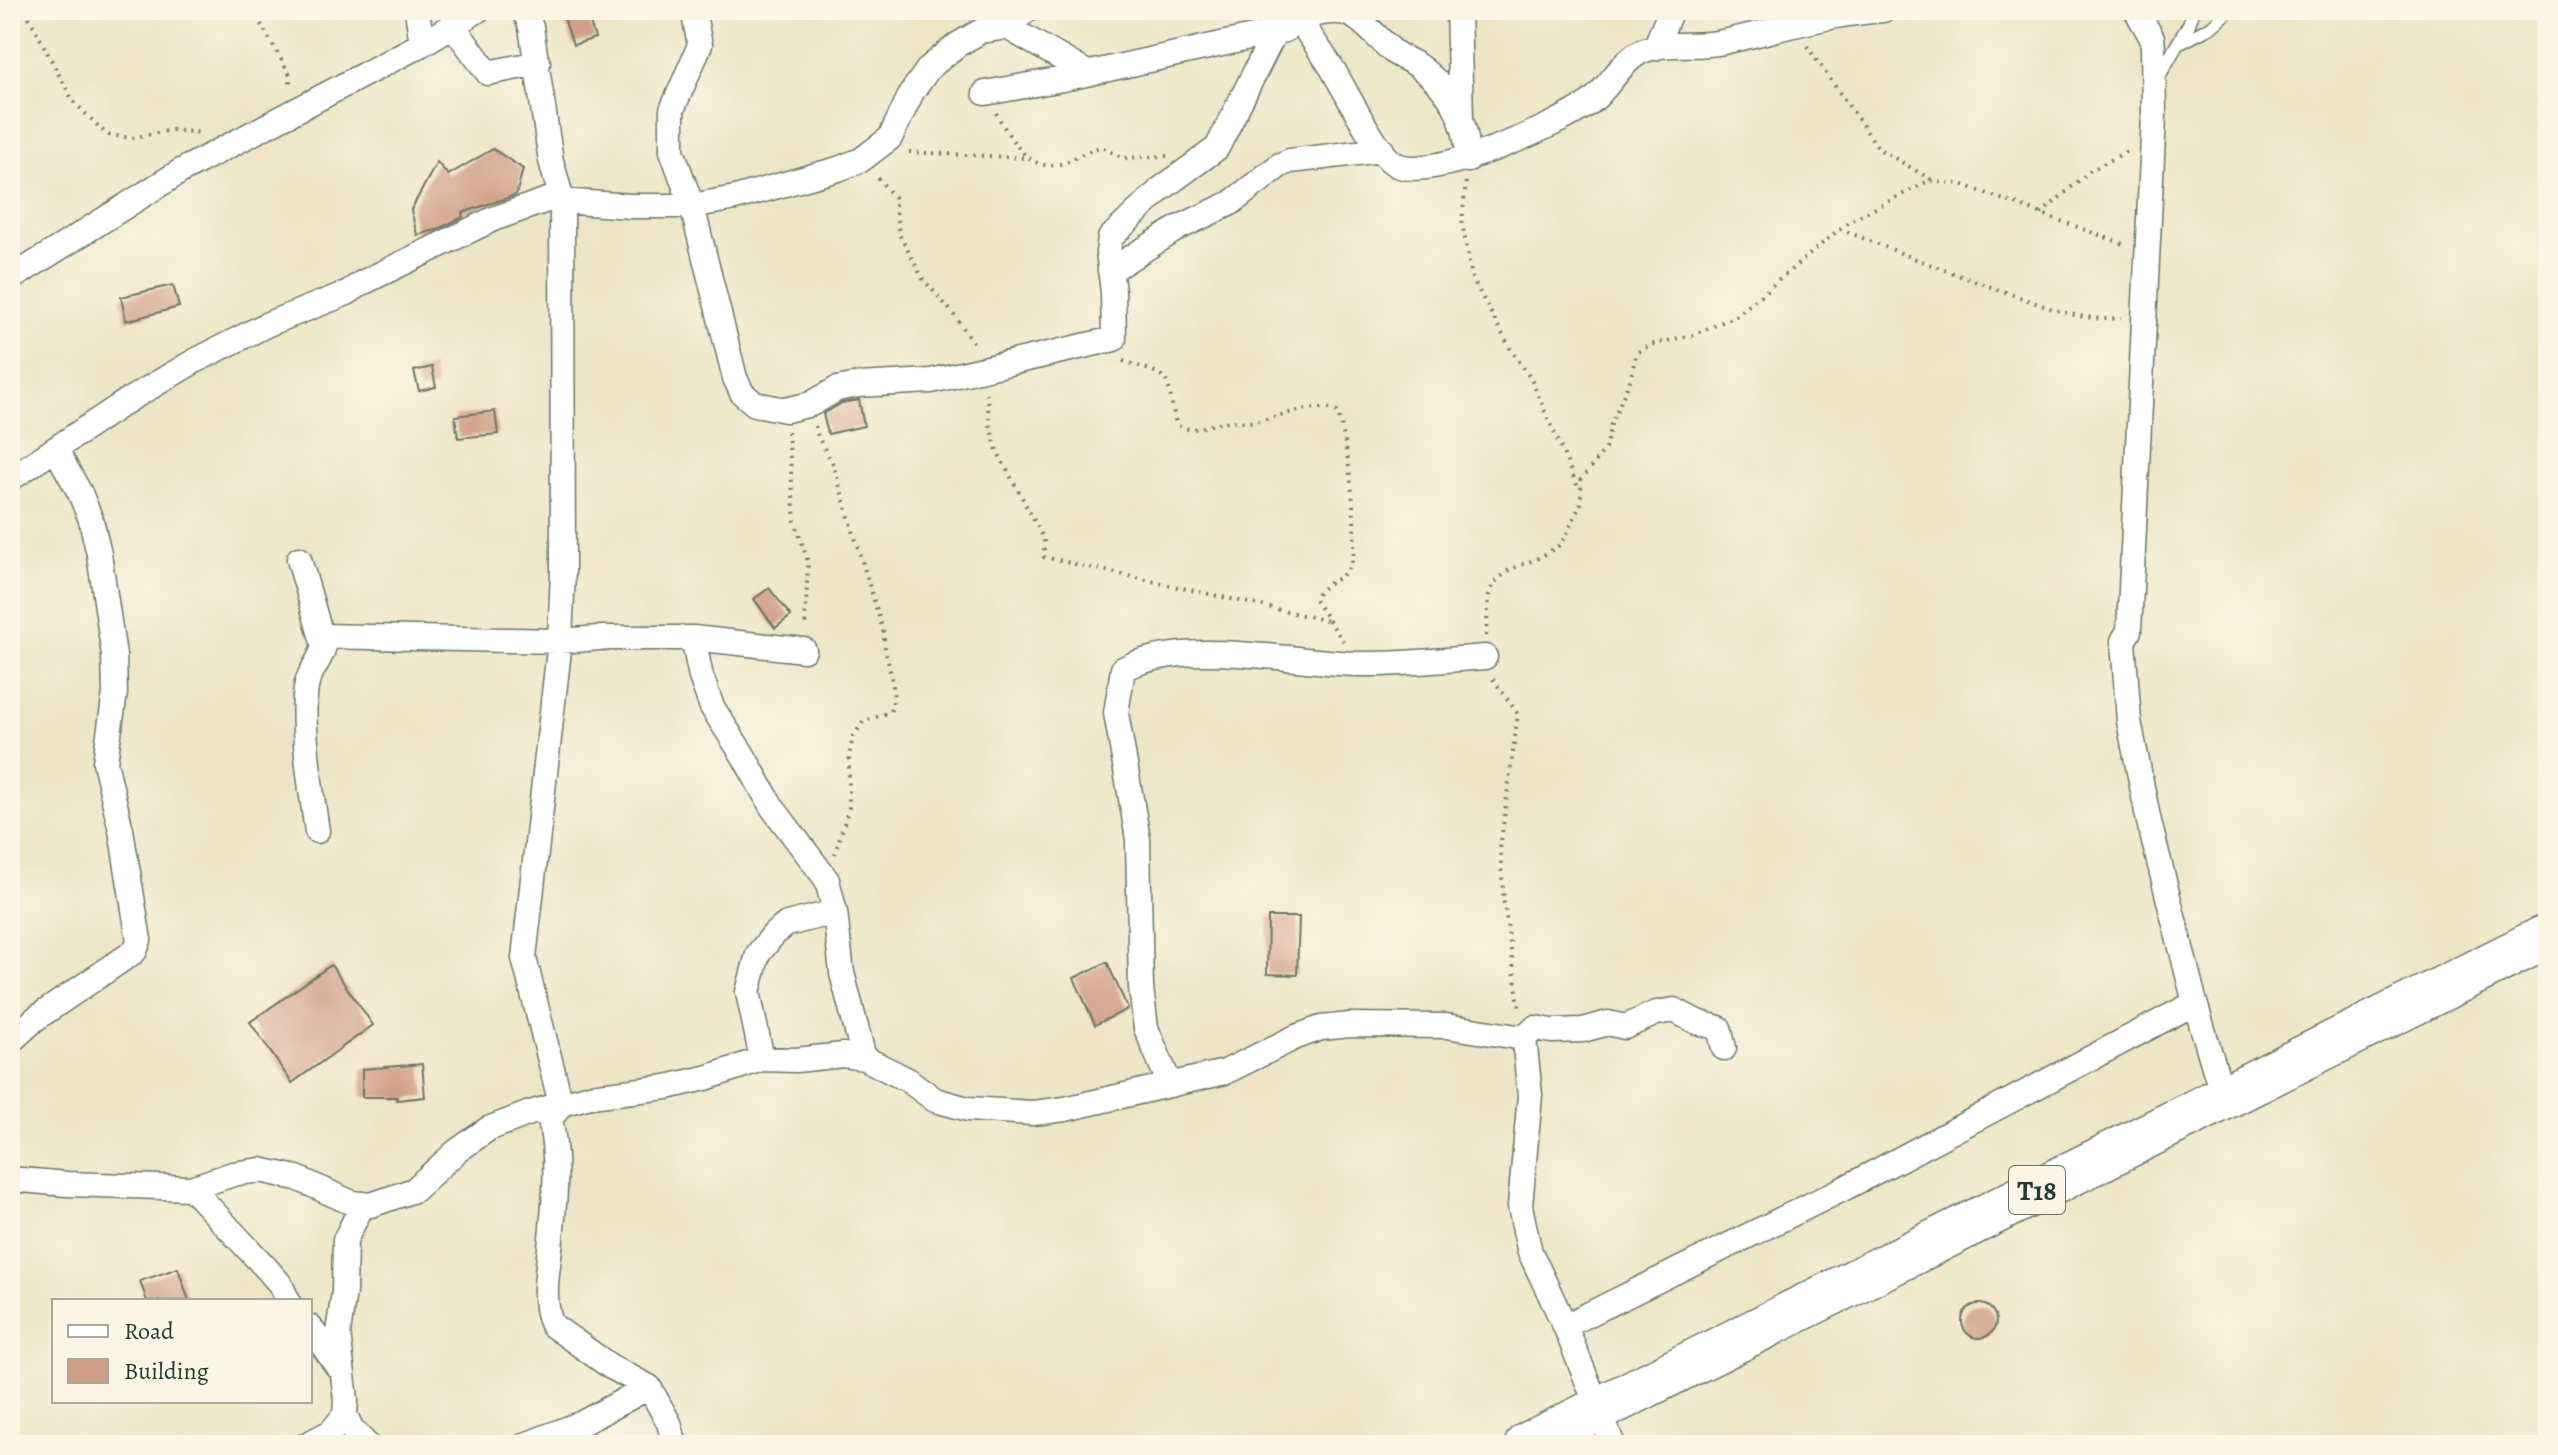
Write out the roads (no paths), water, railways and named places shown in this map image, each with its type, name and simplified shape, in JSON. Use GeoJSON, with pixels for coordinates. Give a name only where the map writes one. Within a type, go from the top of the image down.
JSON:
{"type":"FeatureCollection","features":[{"type":"Feature","properties":{"kind":"highway","name":"T18"},"geometry":{"type":"LineString","coordinates":[[1527,1445],[1606,1428],[2223,1097],[2548,936]]}},
{"type":"Feature","properties":{"kind":"street"},"geometry":{"type":"LineString","coordinates":[[417,10],[422,44]]}},
{"type":"Feature","properties":{"kind":"street"},"geometry":{"type":"LineString","coordinates":[[10,279],[240,138],[422,44],[478,10]]}},
{"type":"Feature","properties":{"kind":"street"},"geometry":{"type":"LineString","coordinates":[[524,10],[531,27],[551,161],[562,200],[563,571],[560,641],[524,958],[561,1104],[550,1120],[555,1140],[547,1315],[552,1325],[611,1367],[649,1387],[669,1423],[675,1445]]}},
{"type":"Feature","properties":{"kind":"street"},"geometry":{"type":"LineString","coordinates":[[693,10],[700,49],[671,114],[674,161],[692,206],[735,378],[742,393],[755,404],[786,410],[811,404],[837,389],[931,381],[1115,338],[1107,247],[1110,238],[1139,208],[1211,154],[1222,140],[1275,32]]}},
{"type":"Feature","properties":{"kind":"street"},"geometry":{"type":"LineString","coordinates":[[10,479],[179,369],[268,324],[347,293],[493,219],[547,200],[631,206],[692,206],[735,198],[838,169],[866,156],[890,138],[912,92],[929,68],[957,45],[981,31],[1007,27],[1027,10]]}},
{"type":"Feature","properties":{"kind":"street"},"geometry":{"type":"LineString","coordinates":[[1458,10],[1461,116],[1467,136],[1468,160]]}},
{"type":"Feature","properties":{"kind":"street"},"geometry":{"type":"LineString","coordinates":[[1655,48],[1671,10]]}},
{"type":"Feature","properties":{"kind":"street"},"geometry":{"type":"LineString","coordinates":[[1298,18],[1382,150],[1395,165],[1419,169],[1468,160],[1573,115],[1596,98],[1633,57],[1655,48],[1722,42],[1821,17],[1883,10]]}},
{"type":"Feature","properties":{"kind":"street"},"geometry":{"type":"LineString","coordinates":[[2136,10],[2152,38],[2154,85],[2129,631],[2123,641],[2128,705],[2149,822],[2195,1003],[2223,1097]]}},
{"type":"Feature","properties":{"kind":"street"},"geometry":{"type":"LineString","coordinates":[[985,93],[1275,32],[1298,18],[1333,11],[1353,16],[1397,54],[1417,65],[1448,96],[1461,116]]}},
{"type":"Feature","properties":{"kind":"street"},"geometry":{"type":"LineString","coordinates":[[453,26],[488,73],[538,63]]}},
{"type":"Feature","properties":{"kind":"street"},"geometry":{"type":"LineString","coordinates":[[1007,27],[1087,73]]}},
{"type":"Feature","properties":{"kind":"street"},"geometry":{"type":"LineString","coordinates":[[1110,271],[1178,228],[1231,203],[1280,165],[1382,150]]}},
{"type":"Feature","properties":{"kind":"street"},"geometry":{"type":"LineString","coordinates":[[10,1042],[35,1019],[135,951],[139,940],[121,830],[105,762],[115,693],[114,655],[99,554],[91,520],[80,493],[56,450]]}},
{"type":"Feature","properties":{"kind":"street"},"geometry":{"type":"LineString","coordinates":[[299,559],[324,646],[321,659],[308,680],[305,710],[317,831]]}},
{"type":"Feature","properties":{"kind":"street"},"geometry":{"type":"LineString","coordinates":[[323,636],[560,641],[693,638],[804,650]]}},
{"type":"Feature","properties":{"kind":"street"},"geometry":{"type":"LineString","coordinates":[[693,638],[701,677],[712,707],[772,807],[827,880],[835,912],[842,973],[864,1058]]}},
{"type":"Feature","properties":{"kind":"street"},"geometry":{"type":"LineString","coordinates":[[1170,1085],[1146,1028],[1144,1015],[1138,839],[1116,713],[1123,669],[1142,659],[1225,654],[1358,664],[1485,657]]}},
{"type":"Feature","properties":{"kind":"street"},"geometry":{"type":"LineString","coordinates":[[762,1059],[748,992],[758,954],[787,924],[835,912]]}},
{"type":"Feature","properties":{"kind":"street"},"geometry":{"type":"LineString","coordinates":[[1565,1326],[1843,1189],[2195,1003]]}},
{"type":"Feature","properties":{"kind":"street"},"geometry":{"type":"LineString","coordinates":[[1524,1038],[1535,1028],[1583,1030],[1608,1023],[1625,1027],[1656,1013],[1674,1010],[1697,1022],[1719,1028],[1724,1048]]}},
{"type":"Feature","properties":{"kind":"street"},"geometry":{"type":"LineString","coordinates":[[10,1179],[191,1188],[246,1170],[260,1170],[297,1178],[352,1203],[371,1205],[414,1190],[457,1151],[488,1129],[590,1096],[695,1081],[762,1059],[796,1060],[843,1055],[864,1058],[908,1080],[935,1100],[968,1109],[1033,1113],[1225,1072],[1321,1028],[1350,1025],[1446,1026],[1524,1038]]}},
{"type":"Feature","properties":{"kind":"street"},"geometry":{"type":"LineString","coordinates":[[1524,1038],[1530,1095],[1520,1206],[1530,1252],[1541,1270],[1606,1428]]}},
{"type":"Feature","properties":{"kind":"street"},"geometry":{"type":"LineString","coordinates":[[191,1188],[280,1284],[287,1299]]}},
{"type":"Feature","properties":{"kind":"street"},"geometry":{"type":"LineString","coordinates":[[363,1204],[345,1240],[344,1292],[338,1333],[345,1415],[358,1438],[367,1445]]}},
{"type":"Feature","properties":{"kind":"street"},"geometry":{"type":"LineString","coordinates":[[312,1330],[344,1379]]}},
{"type":"Feature","properties":{"kind":"street"},"geometry":{"type":"LineString","coordinates":[[525,1445],[582,1423],[649,1387]]}},
{"type":"Feature","properties":{"kind":"street"},"geometry":{"type":"LineString","coordinates":[[306,1445],[331,1432],[345,1415]]}},
{"type":"Feature","properties":{"kind":"lane"},"geometry":{"type":"LineString","coordinates":[[2154,85],[2194,10]]}},
{"type":"Feature","properties":{"kind":"lane"},"geometry":{"type":"LineString","coordinates":[[2177,45],[2211,27],[2230,10]]}}]}
